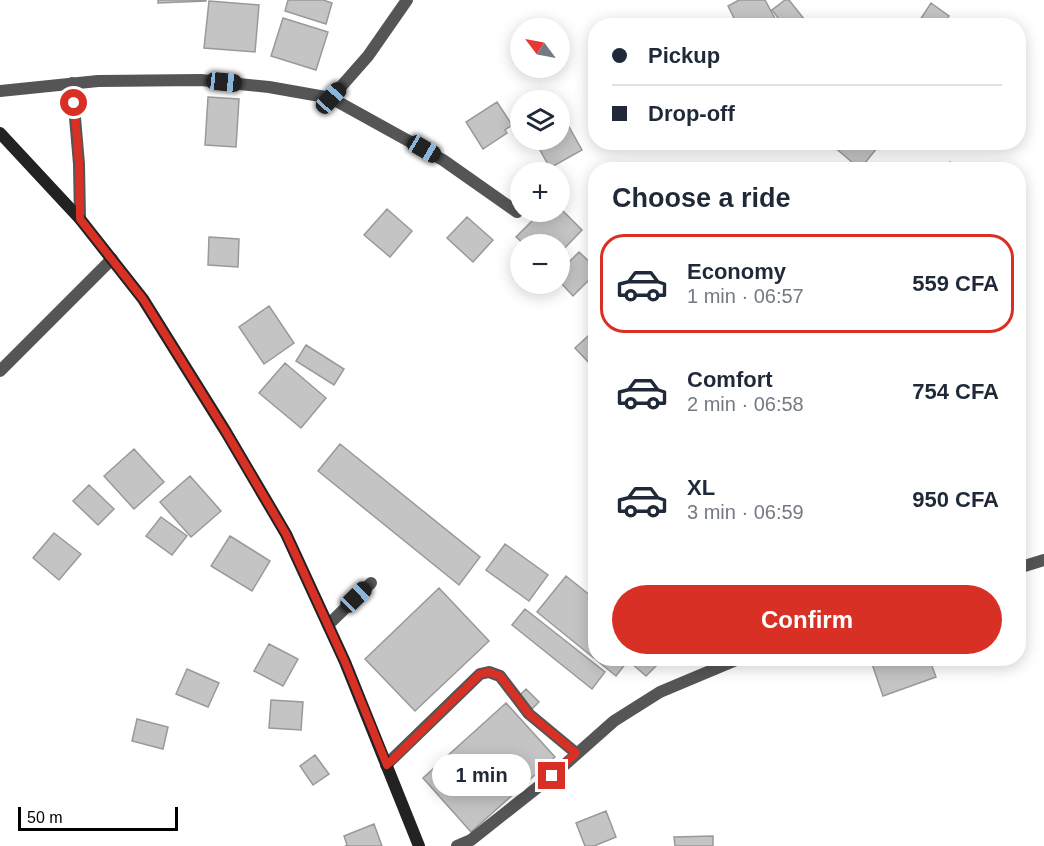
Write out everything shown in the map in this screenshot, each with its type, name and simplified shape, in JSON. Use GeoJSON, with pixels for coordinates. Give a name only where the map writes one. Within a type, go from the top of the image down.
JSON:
{"type":"FeatureCollection","features":[{"type":"Feature","properties":{"kind":"street"},"geometry":{"type":"LineString","coordinates":[[331,98],[368,56],[406,0]]}},
{"type":"Feature","properties":{"kind":"street"},"geometry":{"type":"LineString","coordinates":[[0,91],[72,83],[201,80],[269,87],[331,98],[442,160],[510,207]]}},
{"type":"Feature","properties":{"kind":"street"},"geometry":{"type":"LineString","coordinates":[[72,83],[79,164],[80,219]]}},
{"type":"Feature","properties":{"kind":"street"},"geometry":{"type":"LineString","coordinates":[[0,133],[80,219],[143,299],[286,534],[345,662],[419,846]]}},
{"type":"Feature","properties":{"kind":"street"},"geometry":{"type":"LineString","coordinates":[[0,371],[112,259]]}},
{"type":"Feature","properties":{"kind":"street"},"geometry":{"type":"LineString","coordinates":[[1026,566],[1044,560]]}},
{"type":"Feature","properties":{"kind":"street"},"geometry":{"type":"LineString","coordinates":[[328,625],[371,583]]}},
{"type":"Feature","properties":{"kind":"street"},"geometry":{"type":"LineString","coordinates":[[457,846],[480,832],[552,776],[614,721],[660,692],[722,666]]}},
{"type":"Feature","properties":{"kind":"street"},"geometry":{"type":"LineString","coordinates":[[387,765],[480,674],[489,672],[500,676],[529,714],[576,753]]}},
{"type":"Feature","properties":{"kind":"building"},"geometry":{"type":"Polygon","coordinates":[[[158,0],[206,0],[206,1],[158,3],[158,0]]]}},
{"type":"Feature","properties":{"kind":"building"},"geometry":{"type":"Polygon","coordinates":[[[288,0],[323,0],[332,3],[326,24],[285,11],[288,0]]]}},
{"type":"Feature","properties":{"kind":"building"},"geometry":{"type":"Polygon","coordinates":[[[739,0],[765,0],[775,18],[734,18],[728,6],[739,0]]]}},
{"type":"Feature","properties":{"kind":"building"},"geometry":{"type":"Polygon","coordinates":[[[785,0],[789,0],[803,18],[778,18],[772,10],[785,0]]]}},
{"type":"Feature","properties":{"kind":"building"},"geometry":{"type":"Polygon","coordinates":[[[209,1],[259,5],[255,52],[204,48],[209,1]]]}},
{"type":"Feature","properties":{"kind":"building"},"geometry":{"type":"Polygon","coordinates":[[[931,3],[949,16],[948,18],[921,18],[931,3]]]}},
{"type":"Feature","properties":{"kind":"building"},"geometry":{"type":"Polygon","coordinates":[[[283,18],[328,32],[316,70],[271,56],[283,18]]]}},
{"type":"Feature","properties":{"kind":"building"},"geometry":{"type":"Polygon","coordinates":[[[208,97],[239,99],[236,147],[205,145],[208,97]]]}},
{"type":"Feature","properties":{"kind":"building"},"geometry":{"type":"Polygon","coordinates":[[[497,102],[510,122],[510,126],[505,130],[507,133],[483,149],[466,122],[497,102]]]}},
{"type":"Feature","properties":{"kind":"building"},"geometry":{"type":"Polygon","coordinates":[[[570,129],[582,150],[561,162],[547,162],[540,150],[570,150],[570,129]]]}},
{"type":"Feature","properties":{"kind":"building"},"geometry":{"type":"Polygon","coordinates":[[[838,150],[875,150],[866,162],[852,162],[838,150]]]}},
{"type":"Feature","properties":{"kind":"building"},"geometry":{"type":"Polygon","coordinates":[[[387,209],[412,231],[390,257],[364,235],[387,209]]]}},
{"type":"Feature","properties":{"kind":"building"},"geometry":{"type":"Polygon","coordinates":[[[467,217],[493,240],[473,262],[447,238],[467,217]]]}},
{"type":"Feature","properties":{"kind":"building"},"geometry":{"type":"Polygon","coordinates":[[[570,218],[582,230],[570,243],[570,234],[519,234],[531,222],[570,222],[570,218]]]}},
{"type":"Feature","properties":{"kind":"building"},"geometry":{"type":"Polygon","coordinates":[[[209,237],[239,239],[238,267],[208,265],[209,237]]]}},
{"type":"Feature","properties":{"kind":"building"},"geometry":{"type":"Polygon","coordinates":[[[579,252],[588,260],[588,281],[573,296],[570,293],[570,261],[579,252]]]}},
{"type":"Feature","properties":{"kind":"building"},"geometry":{"type":"Polygon","coordinates":[[[269,306],[294,343],[264,364],[239,327],[269,306]]]}},
{"type":"Feature","properties":{"kind":"building"},"geometry":{"type":"Polygon","coordinates":[[[588,336],[588,362],[575,348],[588,336]]]}},
{"type":"Feature","properties":{"kind":"building"},"geometry":{"type":"Polygon","coordinates":[[[306,345],[344,369],[334,385],[296,361],[306,345]]]}},
{"type":"Feature","properties":{"kind":"building"},"geometry":{"type":"Polygon","coordinates":[[[285,363],[326,398],[301,428],[259,393],[285,363]]]}},
{"type":"Feature","properties":{"kind":"building"},"geometry":{"type":"Polygon","coordinates":[[[340,444],[480,557],[459,585],[318,471],[340,444]]]}},
{"type":"Feature","properties":{"kind":"building"},"geometry":{"type":"Polygon","coordinates":[[[134,449],[164,482],[134,509],[104,476],[134,449]]]}},
{"type":"Feature","properties":{"kind":"building"},"geometry":{"type":"Polygon","coordinates":[[[190,476],[221,511],[191,537],[160,502],[190,476]]]}},
{"type":"Feature","properties":{"kind":"building"},"geometry":{"type":"Polygon","coordinates":[[[89,485],[114,509],[98,525],[73,501],[89,485]]]}},
{"type":"Feature","properties":{"kind":"building"},"geometry":{"type":"Polygon","coordinates":[[[161,517],[187,536],[172,555],[146,536],[161,517]]]}},
{"type":"Feature","properties":{"kind":"building"},"geometry":{"type":"Polygon","coordinates":[[[54,533],[81,554],[59,580],[33,558],[54,533]]]}},
{"type":"Feature","properties":{"kind":"building"},"geometry":{"type":"Polygon","coordinates":[[[230,536],[270,561],[252,591],[211,566],[230,536]]]}},
{"type":"Feature","properties":{"kind":"building"},"geometry":{"type":"Polygon","coordinates":[[[505,544],[548,575],[529,601],[486,570],[505,544]]]}},
{"type":"Feature","properties":{"kind":"building"},"geometry":{"type":"Polygon","coordinates":[[[566,576],[588,594],[588,653],[537,612],[566,576]]]}},
{"type":"Feature","properties":{"kind":"building"},"geometry":{"type":"Polygon","coordinates":[[[439,588],[489,641],[415,711],[365,659],[439,588]]]}},
{"type":"Feature","properties":{"kind":"building"},"geometry":{"type":"Polygon","coordinates":[[[525,609],[588,659],[588,666],[597,666],[605,672],[592,689],[512,625],[525,609]]]}},
{"type":"Feature","properties":{"kind":"building"},"geometry":{"type":"Polygon","coordinates":[[[269,644],[298,659],[283,686],[254,671],[269,644]]]}},
{"type":"Feature","properties":{"kind":"building"},"geometry":{"type":"Polygon","coordinates":[[[604,666],[624,666],[616,676],[604,666]]]}},
{"type":"Feature","properties":{"kind":"building"},"geometry":{"type":"Polygon","coordinates":[[[634,666],[656,666],[646,676],[634,666]]]}},
{"type":"Feature","properties":{"kind":"building"},"geometry":{"type":"Polygon","coordinates":[[[873,666],[932,666],[936,677],[883,696],[873,666]]]}},
{"type":"Feature","properties":{"kind":"building"},"geometry":{"type":"Polygon","coordinates":[[[187,669],[219,683],[208,707],[176,694],[187,669]]]}},
{"type":"Feature","properties":{"kind":"building"},"geometry":{"type":"Polygon","coordinates":[[[526,689],[539,702],[531,710],[518,697],[526,689]]]}},
{"type":"Feature","properties":{"kind":"building"},"geometry":{"type":"Polygon","coordinates":[[[271,700],[303,702],[301,730],[269,728],[271,700]]]}},
{"type":"Feature","properties":{"kind":"building"},"geometry":{"type":"Polygon","coordinates":[[[506,703],[555,757],[471,832],[423,778],[506,703]]]}},
{"type":"Feature","properties":{"kind":"building"},"geometry":{"type":"Polygon","coordinates":[[[137,719],[168,727],[163,749],[132,741],[137,719]]]}},
{"type":"Feature","properties":{"kind":"building"},"geometry":{"type":"Polygon","coordinates":[[[315,755],[329,774],[313,785],[300,766],[315,755]]]}},
{"type":"Feature","properties":{"kind":"building"},"geometry":{"type":"Polygon","coordinates":[[[606,811],[616,837],[594,846],[585,846],[576,823],[606,811]]]}},
{"type":"Feature","properties":{"kind":"building"},"geometry":{"type":"Polygon","coordinates":[[[374,824],[382,846],[345,846],[347,845],[344,836],[374,824]]]}},
{"type":"Feature","properties":{"kind":"building"},"geometry":{"type":"Polygon","coordinates":[[[713,836],[713,846],[675,846],[674,837],[713,836]]]}},
{"type":"Feature","properties":{"kind":"route"},"geometry":{"type":"LineString","coordinates":[[74,103],[79,164],[80,219],[143,299],[182,359],[286,534],[345,662],[387,765],[480,674],[489,672],[500,676],[529,714],[576,753],[552,776]]}}]}
